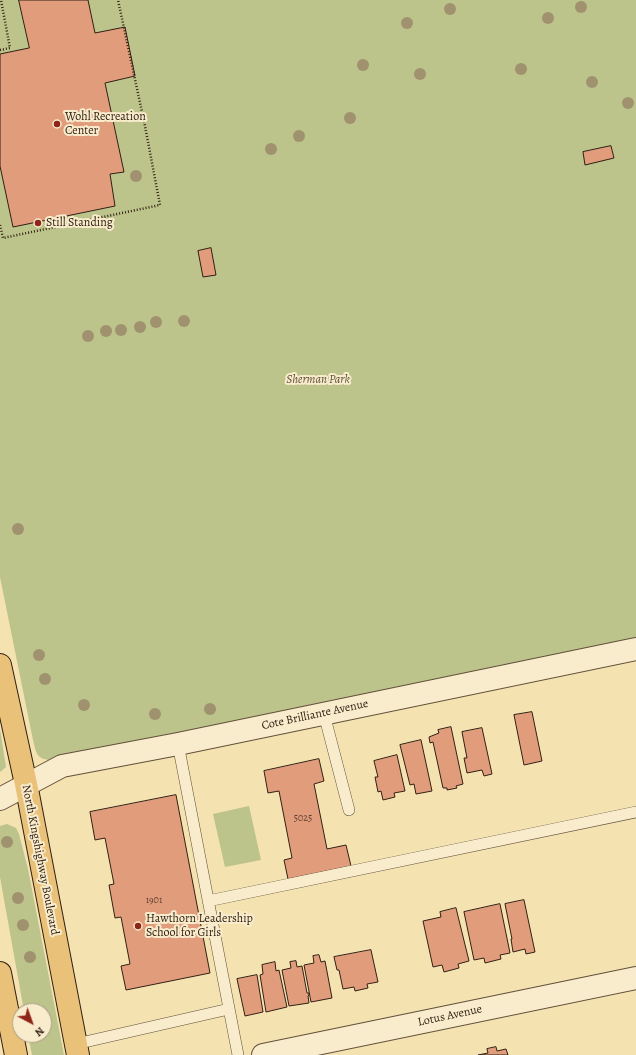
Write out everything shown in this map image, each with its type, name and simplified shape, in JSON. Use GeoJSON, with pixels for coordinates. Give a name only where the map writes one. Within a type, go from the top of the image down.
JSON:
{"type":"FeatureCollection","features":[{"type":"Feature","properties":{"kind":"main road","name":"North Kingshighway Boulevard"},"geometry":{"type":"LineString","coordinates":[[0,665],[26,784],[77,1049]]}},
{"type":"Feature","properties":{"kind":"main road"},"geometry":{"type":"LineString","coordinates":[[0,979],[16,1055]]}},
{"type":"Feature","properties":{"kind":"street","name":"Cote Brilliante Avenue"},"geometry":{"type":"LineString","coordinates":[[0,798],[62,766],[178,744],[636,649]]}},
{"type":"Feature","properties":{"kind":"street","name":"Lotus Avenue"},"geometry":{"type":"LineString","coordinates":[[263,1055],[636,978]]}},
{"type":"Feature","properties":{"kind":"lane"},"geometry":{"type":"LineString","coordinates":[[324,714],[349,810]]}},
{"type":"Feature","properties":{"kind":"lane"},"geometry":{"type":"LineString","coordinates":[[178,744],[238,1055]]}},
{"type":"Feature","properties":{"kind":"lane"},"geometry":{"type":"LineString","coordinates":[[208,901],[636,812]]}},
{"type":"Feature","properties":{"kind":"lane"},"geometry":{"type":"LineString","coordinates":[[77,1049],[229,1009]]}},
{"type":"Feature","properties":{"kind":"path"},"geometry":{"type":"LineString","coordinates":[[0,50],[10,48],[1,0]]}},
{"type":"Feature","properties":{"kind":"path"},"geometry":{"type":"LineString","coordinates":[[0,225],[1,238],[160,205],[118,0]]}},
{"type":"Feature","properties":{"kind":"green space","name":"Sherman Park"},"geometry":{"type":"Polygon","coordinates":[[[0,0],[636,0],[636,638],[50,760],[42,758],[37,754],[0,577],[0,0]]]}},
{"type":"Feature","properties":{"kind":"green space"},"geometry":{"type":"Polygon","coordinates":[[[0,729],[6,767],[0,772],[0,729]]]}},
{"type":"Feature","properties":{"kind":"green space"},"geometry":{"type":"Polygon","coordinates":[[[249,806],[261,860],[225,867],[213,814],[249,806]]]}},
{"type":"Feature","properties":{"kind":"green space"},"geometry":{"type":"Polygon","coordinates":[[[7,824],[16,828],[19,834],[28,869],[64,1055],[32,1055],[30,1043],[52,1043],[52,1003],[23,1003],[0,877],[0,826],[7,824]]]}},
{"type":"Feature","properties":{"kind":"building","name":"Wohl Recreation Center"},"geometry":{"type":"Polygon","coordinates":[[[19,0],[88,0],[95,33],[125,27],[135,76],[105,83],[124,172],[110,174],[115,206],[13,227],[0,166],[0,54],[29,48],[19,0]]]}},
{"type":"Feature","properties":{"kind":"building"},"geometry":{"type":"Polygon","coordinates":[[[611,146],[614,158],[585,165],[583,152],[611,146]]]}},
{"type":"Feature","properties":{"kind":"building"},"geometry":{"type":"Polygon","coordinates":[[[211,248],[216,275],[203,277],[198,251],[211,248]]]}},
{"type":"Feature","properties":{"kind":"building"},"geometry":{"type":"Polygon","coordinates":[[[532,712],[542,761],[524,765],[514,715],[532,712]]]}},
{"type":"Feature","properties":{"kind":"building"},"geometry":{"type":"Polygon","coordinates":[[[451,727],[463,784],[456,786],[457,788],[447,790],[447,788],[443,788],[433,742],[430,743],[429,737],[439,733],[438,730],[451,727]]]}},
{"type":"Feature","properties":{"kind":"building"},"geometry":{"type":"Polygon","coordinates":[[[482,728],[492,774],[484,776],[482,770],[467,773],[464,758],[467,758],[462,732],[482,728]]]}},
{"type":"Feature","properties":{"kind":"building"},"geometry":{"type":"Polygon","coordinates":[[[421,740],[432,791],[416,794],[414,784],[410,785],[400,745],[421,740]]]}},
{"type":"Feature","properties":{"kind":"building"},"geometry":{"type":"Polygon","coordinates":[[[397,755],[405,791],[394,793],[395,797],[383,800],[381,791],[378,792],[375,777],[378,777],[374,761],[397,755]]]}},
{"type":"Feature","properties":{"kind":"building"},"geometry":{"type":"Polygon","coordinates":[[[319,759],[324,781],[314,784],[327,849],[346,845],[351,866],[288,879],[284,860],[292,858],[279,791],[268,793],[264,771],[319,759]]]}},
{"type":"Feature","properties":{"kind":"building","name":"Hawthorn Leadership School for Girls"},"geometry":{"type":"Polygon","coordinates":[[[176,795],[210,973],[126,990],[121,966],[130,964],[121,917],[115,918],[109,885],[114,884],[105,838],[95,840],[90,812],[176,795]]]}},
{"type":"Feature","properties":{"kind":"building"},"geometry":{"type":"Polygon","coordinates":[[[524,900],[535,952],[526,954],[525,949],[513,952],[505,904],[524,900]]]}},
{"type":"Feature","properties":{"kind":"building"},"geometry":{"type":"Polygon","coordinates":[[[500,904],[510,953],[500,955],[501,959],[485,963],[484,958],[474,960],[464,912],[500,904]]]}},
{"type":"Feature","properties":{"kind":"building"},"geometry":{"type":"Polygon","coordinates":[[[456,908],[469,961],[458,964],[459,968],[444,972],[442,965],[433,967],[423,921],[441,917],[440,912],[456,908]]]}},
{"type":"Feature","properties":{"kind":"building"},"geometry":{"type":"Polygon","coordinates":[[[371,950],[378,982],[367,984],[368,988],[355,991],[354,987],[343,989],[339,970],[337,970],[334,957],[371,950]]]}},
{"type":"Feature","properties":{"kind":"building"},"geometry":{"type":"Polygon","coordinates":[[[319,955],[321,962],[325,961],[332,998],[311,1002],[304,965],[314,963],[313,956],[319,955]]]}},
{"type":"Feature","properties":{"kind":"building"},"geometry":{"type":"Polygon","coordinates":[[[296,961],[297,967],[302,966],[307,993],[309,993],[309,1003],[289,1006],[282,970],[291,968],[290,962],[296,961]]]}},
{"type":"Feature","properties":{"kind":"building"},"geometry":{"type":"Polygon","coordinates":[[[275,962],[276,971],[279,970],[287,1007],[266,1012],[260,975],[263,974],[262,965],[275,962]]]}},
{"type":"Feature","properties":{"kind":"building"},"geometry":{"type":"Polygon","coordinates":[[[257,975],[263,1012],[245,1016],[237,979],[257,975]]]}},
{"type":"Feature","properties":{"kind":"building"},"geometry":{"type":"Polygon","coordinates":[[[496,1047],[497,1051],[506,1049],[508,1055],[478,1055],[488,1053],[487,1049],[496,1047]]]}},
{"type":"Feature","properties":{"kind":"place","name":"Wohl Recreation Center"},"geometry":{"type":"Point","coordinates":[57,124]}},
{"type":"Feature","properties":{"kind":"place","name":"Still Standing"},"geometry":{"type":"Point","coordinates":[38,223]}},
{"type":"Feature","properties":{"kind":"place","name":"Hawthorn Leadership School for Girls"},"geometry":{"type":"Point","coordinates":[138,926]}}]}
